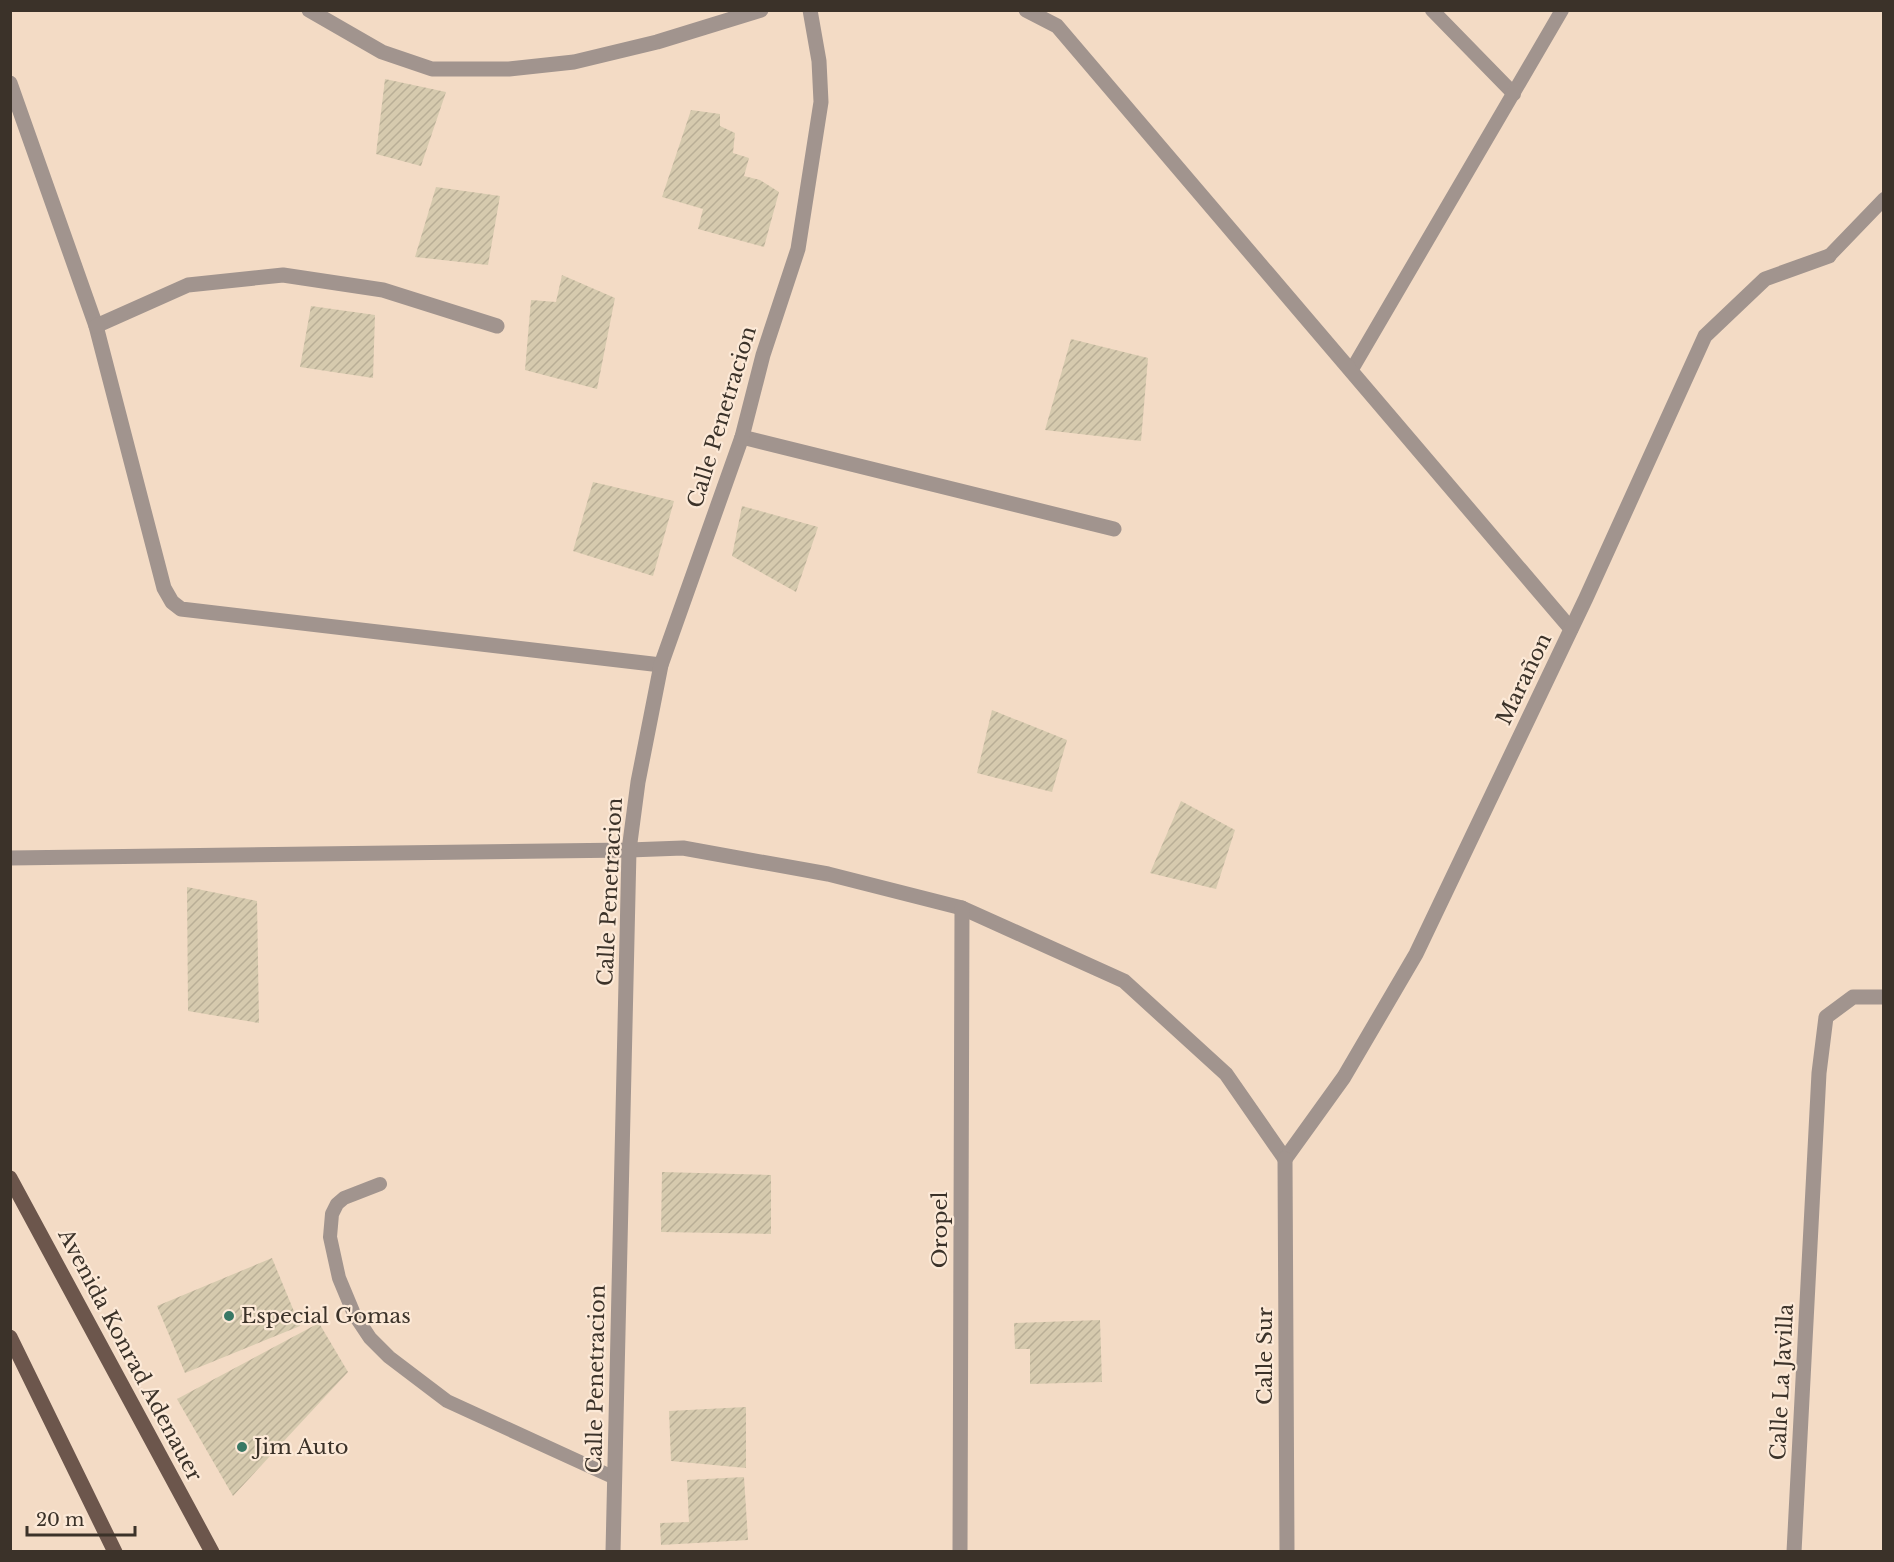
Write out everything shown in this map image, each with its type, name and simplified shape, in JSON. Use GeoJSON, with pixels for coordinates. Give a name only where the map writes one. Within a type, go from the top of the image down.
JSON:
{"type":"FeatureCollection","features":[{"type":"Feature","properties":{"kind":"main road","name":"Avenida Konrad Adenauer"},"geometry":{"type":"LineString","coordinates":[[10,1178],[212,1551]]}},
{"type":"Feature","properties":{"kind":"main road"},"geometry":{"type":"LineString","coordinates":[[10,1337],[116,1551]]}},
{"type":"Feature","properties":{"kind":"street"},"geometry":{"type":"LineString","coordinates":[[309,10],[382,51],[432,69],[509,69],[574,62],[657,42],[761,10]]}},
{"type":"Feature","properties":{"kind":"street","name":"Calle Penetracion"},"geometry":{"type":"LineString","coordinates":[[613,1551],[629,850],[638,782],[661,665],[742,437],[763,355],[798,249],[821,102],[819,61],[810,10]]}},
{"type":"Feature","properties":{"kind":"street"},"geometry":{"type":"LineString","coordinates":[[1026,10],[1057,26],[1571,629]]}},
{"type":"Feature","properties":{"kind":"street"},"geometry":{"type":"LineString","coordinates":[[10,83],[96,326],[164,588],[172,602],[182,609],[661,665]]}},
{"type":"Feature","properties":{"kind":"street","name":"Marañon"},"geometry":{"type":"LineString","coordinates":[[1285,1159],[1344,1077],[1416,954],[1571,629],[1705,336],[1765,279],[1829,256]]}},
{"type":"Feature","properties":{"kind":"street"},"geometry":{"type":"LineString","coordinates":[[96,326],[188,285],[283,275],[383,290],[497,326]]}},
{"type":"Feature","properties":{"kind":"street"},"geometry":{"type":"LineString","coordinates":[[742,437],[1114,529]]}},
{"type":"Feature","properties":{"kind":"street"},"geometry":{"type":"LineString","coordinates":[[10,858],[683,848],[828,874],[962,908],[1124,981],[1226,1074],[1285,1159]]}},
{"type":"Feature","properties":{"kind":"street","name":"Oropel"},"geometry":{"type":"LineString","coordinates":[[960,1551],[962,908]]}},
{"type":"Feature","properties":{"kind":"street","name":"Calle La Javilla"},"geometry":{"type":"LineString","coordinates":[[1794,1551],[1819,1073],[1826,1017],[1853,997],[1884,997]]}},
{"type":"Feature","properties":{"kind":"street","name":"Calle Sur"},"geometry":{"type":"LineString","coordinates":[[1285,1159],[1287,1551]]}},
{"type":"Feature","properties":{"kind":"lane"},"geometry":{"type":"LineString","coordinates":[[1432,10],[1514,94]]}},
{"type":"Feature","properties":{"kind":"lane"},"geometry":{"type":"LineString","coordinates":[[1351,371],[1562,10]]}},
{"type":"Feature","properties":{"kind":"lane"},"geometry":{"type":"LineString","coordinates":[[1829,256],[1884,199]]}},
{"type":"Feature","properties":{"kind":"lane"},"geometry":{"type":"LineString","coordinates":[[380,1184],[344,1198],[337,1204],[332,1214],[330,1237],[339,1278],[354,1314],[370,1338],[389,1357],[447,1401],[615,1478]]}},
{"type":"Feature","properties":{"kind":"building"},"geometry":{"type":"Polygon","coordinates":[[[385,79],[446,92],[421,166],[376,154],[385,79]]]}},
{"type":"Feature","properties":{"kind":"building"},"geometry":{"type":"Polygon","coordinates":[[[691,110],[720,114],[720,126],[735,133],[733,153],[749,158],[744,176],[760,180],[779,192],[764,247],[698,229],[703,209],[662,197],[691,110]]]}},
{"type":"Feature","properties":{"kind":"building"},"geometry":{"type":"Polygon","coordinates":[[[436,187],[500,196],[488,265],[415,257],[436,187]]]}},
{"type":"Feature","properties":{"kind":"building"},"geometry":{"type":"Polygon","coordinates":[[[562,275],[615,298],[597,389],[525,370],[531,300],[556,302],[562,275]]]}},
{"type":"Feature","properties":{"kind":"building"},"geometry":{"type":"Polygon","coordinates":[[[311,306],[375,315],[373,378],[300,367],[311,306]]]}},
{"type":"Feature","properties":{"kind":"building"},"geometry":{"type":"Polygon","coordinates":[[[1071,339],[1148,358],[1141,441],[1045,430],[1071,339]]]}},
{"type":"Feature","properties":{"kind":"building"},"geometry":{"type":"Polygon","coordinates":[[[593,482],[674,501],[653,576],[573,551],[593,482]]]}},
{"type":"Feature","properties":{"kind":"building"},"geometry":{"type":"Polygon","coordinates":[[[742,506],[818,527],[796,592],[732,556],[742,506]]]}},
{"type":"Feature","properties":{"kind":"building"},"geometry":{"type":"Polygon","coordinates":[[[992,710],[1067,740],[1052,792],[977,773],[992,710]]]}},
{"type":"Feature","properties":{"kind":"building"},"geometry":{"type":"Polygon","coordinates":[[[1181,801],[1235,830],[1216,889],[1150,873],[1181,801]]]}},
{"type":"Feature","properties":{"kind":"building"},"geometry":{"type":"Polygon","coordinates":[[[187,887],[257,901],[259,1023],[188,1011],[187,887]]]}},
{"type":"Feature","properties":{"kind":"building"},"geometry":{"type":"Polygon","coordinates":[[[662,1172],[771,1175],[771,1234],[661,1232],[662,1172]]]}},
{"type":"Feature","properties":{"kind":"building","name":"Especial Gomas"},"geometry":{"type":"Polygon","coordinates":[[[272,1258],[300,1326],[185,1373],[157,1306],[272,1258]]]}},
{"type":"Feature","properties":{"kind":"building"},"geometry":{"type":"Polygon","coordinates":[[[1100,1320],[1102,1382],[1030,1384],[1030,1349],[1015,1349],[1014,1323],[1100,1320]]]}},
{"type":"Feature","properties":{"kind":"building","name":"Jim Auto"},"geometry":{"type":"Polygon","coordinates":[[[319,1323],[348,1372],[233,1496],[177,1399],[319,1323]]]}},
{"type":"Feature","properties":{"kind":"building"},"geometry":{"type":"Polygon","coordinates":[[[746,1407],[746,1468],[671,1461],[669,1411],[746,1407]]]}},
{"type":"Feature","properties":{"kind":"building"},"geometry":{"type":"Polygon","coordinates":[[[744,1477],[748,1540],[661,1545],[660,1523],[689,1522],[687,1480],[744,1477]]]}},
{"type":"Feature","properties":{"kind":"place","name":"Especial Gomas"},"geometry":{"type":"Point","coordinates":[229,1316]}},
{"type":"Feature","properties":{"kind":"place","name":"Jim Auto"},"geometry":{"type":"Point","coordinates":[242,1447]}}]}
